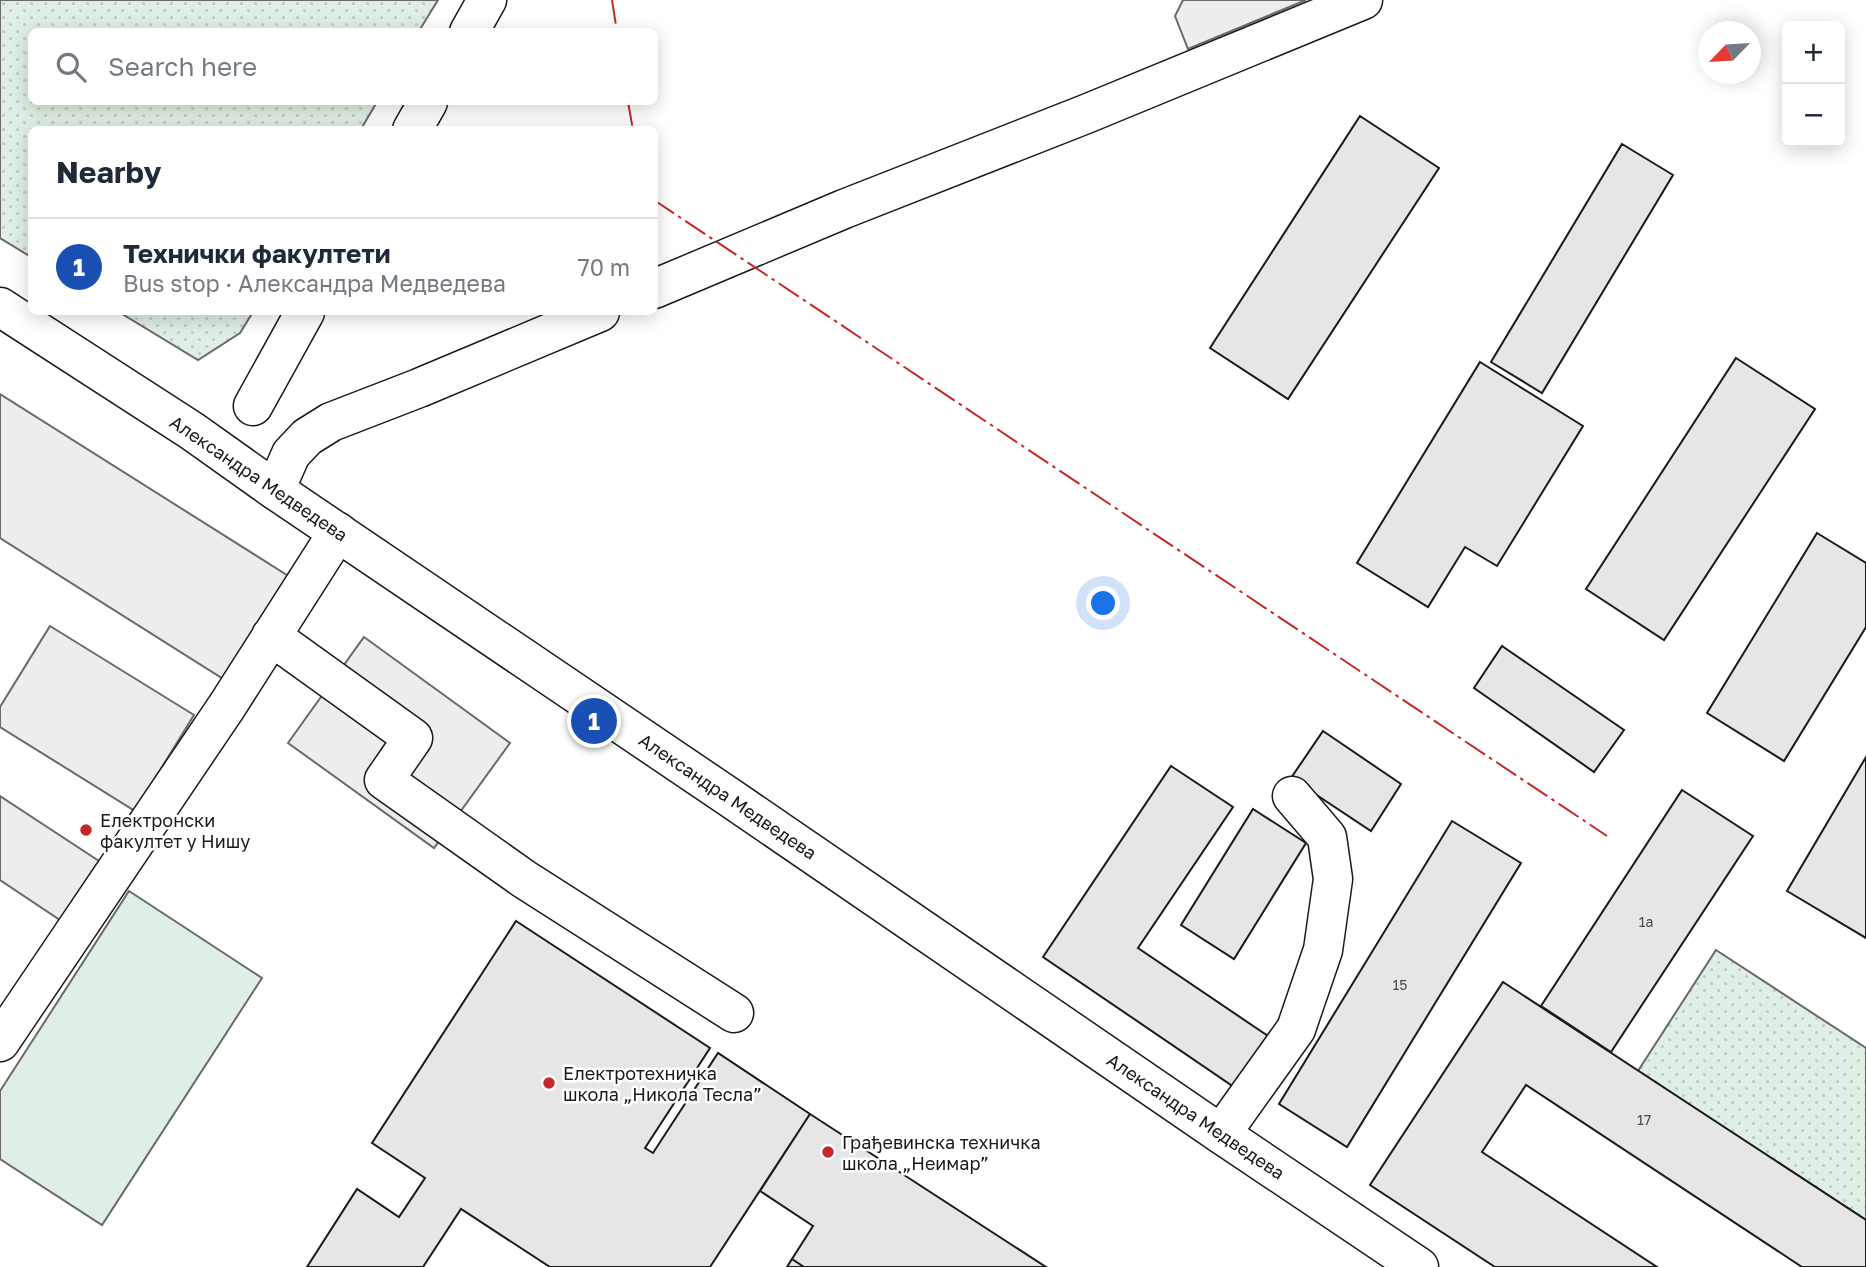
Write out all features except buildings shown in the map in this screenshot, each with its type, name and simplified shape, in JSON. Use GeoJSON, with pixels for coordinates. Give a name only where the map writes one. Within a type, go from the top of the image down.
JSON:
{"type":"FeatureCollection","features":[{"type":"Feature","properties":{"kind":"main road"},"geometry":{"type":"LineString","coordinates":[[471,28],[488,0]]}},
{"type":"Feature","properties":{"kind":"main road"},"geometry":{"type":"LineString","coordinates":[[658,287],[1363,0]]}},
{"type":"Feature","properties":{"kind":"main road"},"geometry":{"type":"LineString","coordinates":[[414,126],[426,105]]}},
{"type":"Feature","properties":{"kind":"main road","name":"Александра Медведева"},"geometry":{"type":"LineString","coordinates":[[0,307],[192,431],[1419,1267]]}},
{"type":"Feature","properties":{"kind":"main road"},"geometry":{"type":"LineString","coordinates":[[253,405],[303,315]]}},
{"type":"Feature","properties":{"kind":"main road"},"geometry":{"type":"LineString","coordinates":[[275,490],[291,454],[307,437],[331,422],[593,315]]}},
{"type":"Feature","properties":{"kind":"main road"},"geometry":{"type":"LineString","coordinates":[[0,1042],[227,706],[338,532]]}},
{"type":"Feature","properties":{"kind":"main road"},"geometry":{"type":"LineString","coordinates":[[271,636],[413,738],[384,780],[524,880],[734,1013]]}},
{"type":"Feature","properties":{"kind":"main road"},"geometry":{"type":"LineString","coordinates":[[1221,1134],[1296,1029],[1323,950],[1333,879],[1327,837],[1292,796]]}},
{"type":"Feature","properties":{"kind":"green space"},"geometry":{"type":"Polygon","coordinates":[[[0,0],[438,0],[421,28],[28,28],[28,105],[375,105],[363,126],[28,126],[28,255],[0,238],[0,0]]]}},
{"type":"Feature","properties":{"kind":"green space"},"geometry":{"type":"Polygon","coordinates":[[[124,315],[251,315],[240,333],[198,360],[124,315]]]}},
{"type":"Feature","properties":{"kind":"green space"},"geometry":{"type":"Polygon","coordinates":[[[129,891],[262,978],[102,1225],[0,1159],[0,1091],[129,891]]]}},
{"type":"Feature","properties":{"kind":"green space"},"geometry":{"type":"Polygon","coordinates":[[[1716,950],[1866,1048],[1866,1220],[1638,1071],[1716,950]]]}},
{"type":"Feature","properties":{"kind":"shaded area"},"geometry":{"type":"Polygon","coordinates":[[[1183,0],[1306,0],[1188,49],[1175,16],[1183,0]]]}},
{"type":"Feature","properties":{"kind":"shaded area"},"geometry":{"type":"Polygon","coordinates":[[[0,394],[290,577],[225,680],[0,538],[0,394]]]}},
{"type":"Feature","properties":{"kind":"shaded area"},"geometry":{"type":"Polygon","coordinates":[[[50,626],[194,715],[135,811],[0,727],[0,707],[50,626]]]}},
{"type":"Feature","properties":{"kind":"shaded area"},"geometry":{"type":"Polygon","coordinates":[[[364,637],[510,743],[434,848],[288,743],[364,637]]]}},
{"type":"Feature","properties":{"kind":"shaded area"},"geometry":{"type":"Polygon","coordinates":[[[0,796],[99,861],[60,920],[0,880],[0,796]]]}},
{"type":"Feature","properties":{"kind":"power"},"geometry":{"type":"LineString","coordinates":[[612,0],[616,28]]}},
{"type":"Feature","properties":{"kind":"power"},"geometry":{"type":"LineString","coordinates":[[629,105],[632,126]]}},
{"type":"Feature","properties":{"kind":"power"},"geometry":{"type":"LineString","coordinates":[[658,203],[1607,836]]}},
{"type":"Feature","properties":{"kind":"place","name":"Технички факултети"},"geometry":{"type":"Point","coordinates":[594,721]}},
{"type":"Feature","properties":{"kind":"place","name":"Електронски факултет у Нишу"},"geometry":{"type":"Point","coordinates":[86,830]}},
{"type":"Feature","properties":{"kind":"place","name":"Електротехничка школа „Никола Тесла”"},"geometry":{"type":"Point","coordinates":[549,1083]}},
{"type":"Feature","properties":{"kind":"place","name":"Грађевинска техничка школа „Неимар”"},"geometry":{"type":"Point","coordinates":[828,1152]}}]}
